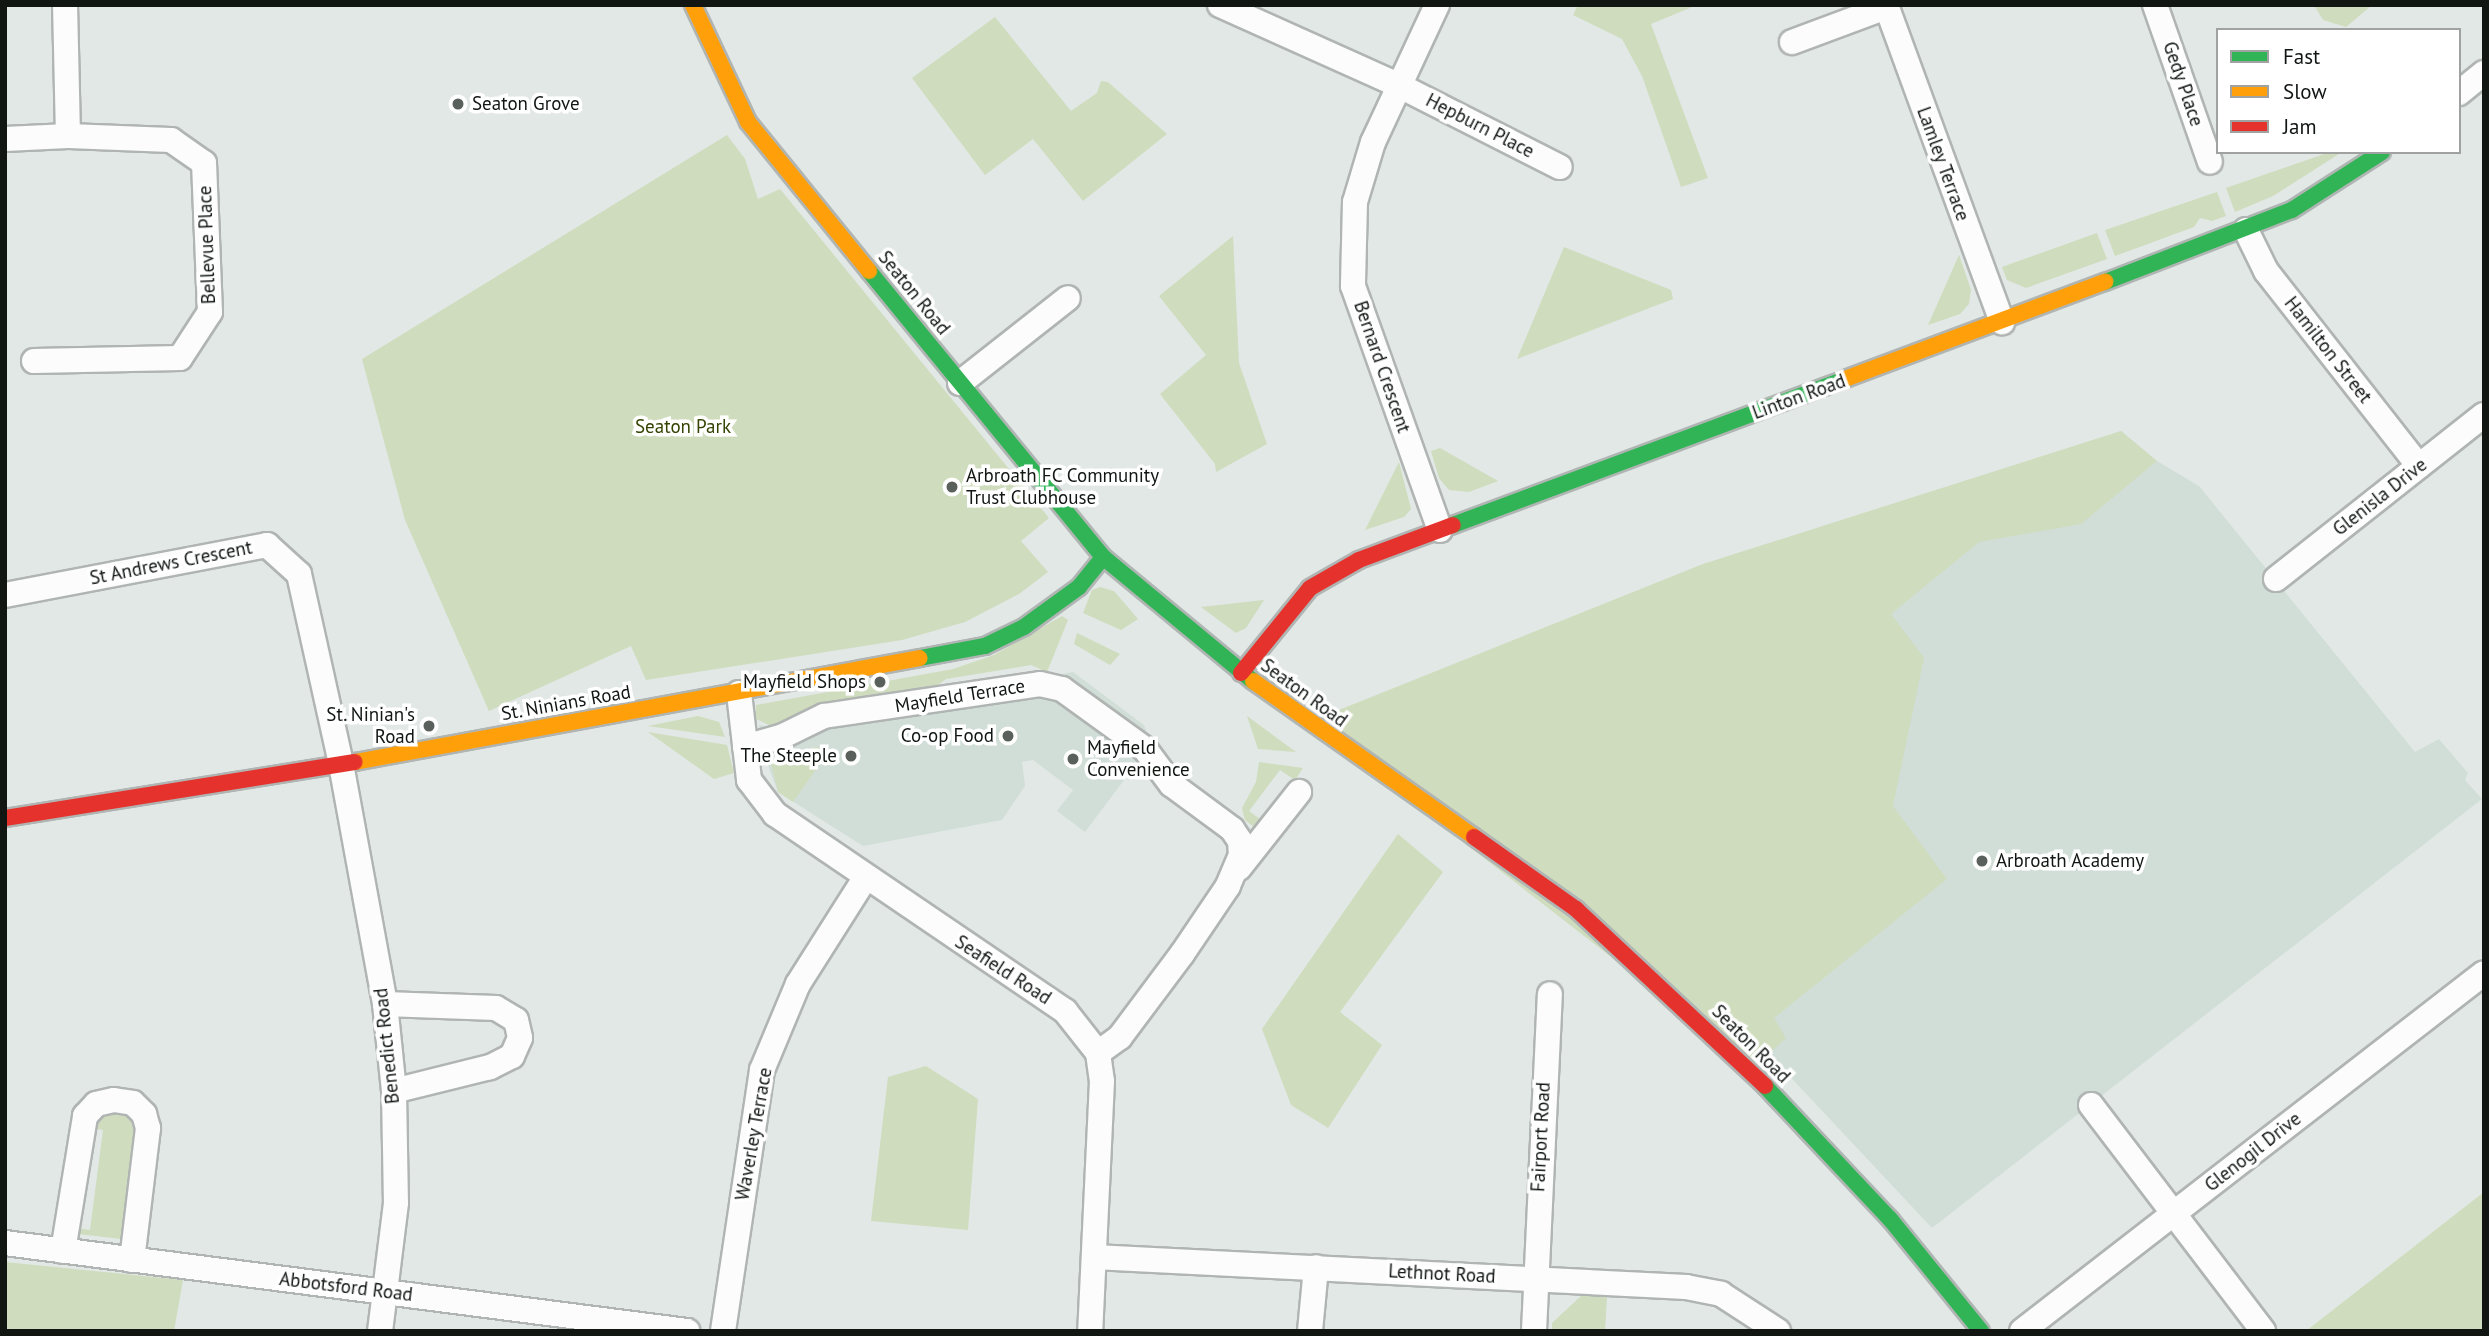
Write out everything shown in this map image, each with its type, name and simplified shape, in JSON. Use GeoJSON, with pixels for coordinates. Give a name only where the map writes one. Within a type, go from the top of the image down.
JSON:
{"type":"FeatureCollection","features":[{"type":"Feature","properties":{"kind":"street"},"geometry":{"type":"LineString","coordinates":[[5,139],[68,136],[65,5]]}},
{"type":"Feature","properties":{"kind":"street","name":"Hepburn Place"},"geometry":{"type":"LineString","coordinates":[[1220,5],[1400,86],[1560,167]]}},
{"type":"Feature","properties":{"kind":"street","name":"Bernard Crescent"},"geometry":{"type":"LineString","coordinates":[[1437,5],[1373,142],[1355,202],[1353,286],[1440,530]]}},
{"type":"Feature","properties":{"kind":"street","name":"Gedy Place"},"geometry":{"type":"LineString","coordinates":[[2155,5],[2210,162]]}},
{"type":"Feature","properties":{"kind":"street"},"geometry":{"type":"LineString","coordinates":[[1792,42],[1886,6]]}},
{"type":"Feature","properties":{"kind":"street","name":"Lamley Terrace"},"geometry":{"type":"LineString","coordinates":[[1886,6],[2002,322]]}},
{"type":"Feature","properties":{"kind":"street","name":"Seaton Road"},"geometry":{"type":"LineString","coordinates":[[699,7],[748,122],[1103,557],[1241,673],[1444,820],[1576,909],[1732,1051],[1890,1219],[1981,1331]]}},
{"type":"Feature","properties":{"kind":"street"},"geometry":{"type":"LineString","coordinates":[[2461,91],[2484,74]]}},
{"type":"Feature","properties":{"kind":"street","name":"Bellevue Place"},"geometry":{"type":"LineString","coordinates":[[34,361],[180,358],[210,312],[204,163],[171,140],[68,136]]}},
{"type":"Feature","properties":{"kind":"street","name":"Linton Road"},"geometry":{"type":"LineString","coordinates":[[1241,673],[1310,588],[1359,560],[2246,230],[2292,210],[2379,154]]}},
{"type":"Feature","properties":{"kind":"street","name":"Hamilton Street"},"geometry":{"type":"LineString","coordinates":[[2246,230],[2266,271],[2419,466]]}},
{"type":"Feature","properties":{"kind":"street"},"geometry":{"type":"LineString","coordinates":[[960,383],[1068,298]]}},
{"type":"Feature","properties":{"kind":"street","name":"Glenisla Drive"},"geometry":{"type":"LineString","coordinates":[[2276,579],[2484,415]]}},
{"type":"Feature","properties":{"kind":"street","name":"St Andrews Crescent"},"geometry":{"type":"LineString","coordinates":[[5,595],[268,545],[299,574],[341,764]]}},
{"type":"Feature","properties":{"kind":"street","name":"St. Ninians Road"},"geometry":{"type":"LineString","coordinates":[[5,818],[341,764],[985,646],[1024,627],[1079,587],[1103,557]]}},
{"type":"Feature","properties":{"kind":"street","name":"Mayfield Terrace"},"geometry":{"type":"LineString","coordinates":[[745,747],[783,736],[824,716],[1040,684],[1062,689],[1145,749],[1171,784],[1231,830],[1240,841],[1239,868]]}},
{"type":"Feature","properties":{"kind":"street","name":"Seafield Road"},"geometry":{"type":"LineString","coordinates":[[739,693],[749,780],[775,814],[1065,1011],[1098,1053]]}},
{"type":"Feature","properties":{"kind":"street","name":"Benedict Road"},"geometry":{"type":"LineString","coordinates":[[341,764],[385,1004],[394,1091],[396,1203],[380,1331]]}},
{"type":"Feature","properties":{"kind":"street"},"geometry":{"type":"LineString","coordinates":[[1090,1331],[1102,1081],[1098,1053],[1126,1029],[1239,868],[1298,792]]}},
{"type":"Feature","properties":{"kind":"street","name":"Waverley Terrace"},"geometry":{"type":"LineString","coordinates":[[723,1331],[762,1070],[798,984],[866,877]]}},
{"type":"Feature","properties":{"kind":"street","name":"Glenogil Drive"},"geometry":{"type":"LineString","coordinates":[[2022,1331],[2484,973]]}},
{"type":"Feature","properties":{"kind":"street","name":"Fairport Road"},"geometry":{"type":"LineString","coordinates":[[1534,1331],[1550,994]]}},
{"type":"Feature","properties":{"kind":"street"},"geometry":{"type":"LineString","coordinates":[[385,1004],[496,1008],[516,1020],[520,1038],[512,1056],[490,1067],[394,1091]]}},
{"type":"Feature","properties":{"kind":"street"},"geometry":{"type":"LineString","coordinates":[[63,1251],[85,1116],[96,1104],[114,1100],[133,1103],[144,1114],[148,1128],[132,1260]]}},
{"type":"Feature","properties":{"kind":"street"},"geometry":{"type":"LineString","coordinates":[[2091,1105],[2263,1331]]}},
{"type":"Feature","properties":{"kind":"street","name":"Abbotsford Road"},"geometry":{"type":"LineString","coordinates":[[5,1243],[620,1326],[687,1331]]}},
{"type":"Feature","properties":{"kind":"street","name":"Lethnot Road"},"geometry":{"type":"LineString","coordinates":[[1094,1257],[1686,1287],[1721,1294],[1778,1331]]}},
{"type":"Feature","properties":{"kind":"street"},"geometry":{"type":"LineString","coordinates":[[1310,1331],[1316,1267]]}},
{"type":"Feature","properties":{"kind":"shaded area","name":"Arbroath Academy"},"geometry":{"type":"Polygon","coordinates":[[[2121,431],[2157,461],[2199,486],[2415,752],[2439,739],[2468,773],[2465,780],[2482,799],[1932,1228],[1753,1037],[1725,607],[2121,431]]]}},
{"type":"Feature","properties":{"kind":"shaded area","name":"Mayfield Shops"},"geometry":{"type":"Polygon","coordinates":[[[1073,672],[1144,725],[1151,744],[1085,832],[1057,811],[1073,790],[1033,760],[1022,762],[1025,786],[1002,820],[863,846],[778,792],[769,768],[759,725],[777,729],[1073,672]]]}},
{"type":"Feature","properties":{"kind":"green space"},"geometry":{"type":"Polygon","coordinates":[[[1578,5],[1697,5],[1651,24],[1708,178],[1681,187],[1642,76],[1622,39],[1573,15],[1578,5]]]}},
{"type":"Feature","properties":{"kind":"green space"},"geometry":{"type":"Polygon","coordinates":[[[2314,5],[2372,5],[2346,27],[2323,20],[2314,5]]]}},
{"type":"Feature","properties":{"kind":"green space"},"geometry":{"type":"Polygon","coordinates":[[[995,17],[1071,111],[1097,93],[1101,81],[1108,82],[1167,134],[1083,201],[1033,139],[985,175],[912,78],[995,17]]]}},
{"type":"Feature","properties":{"kind":"green space","name":"Seaton Park"},"geometry":{"type":"Polygon","coordinates":[[[727,135],[745,159],[758,199],[780,189],[1049,518],[1021,541],[1048,572],[1019,594],[965,622],[902,640],[646,680],[631,646],[489,711],[405,520],[362,359],[727,135]]]}},
{"type":"Feature","properties":{"kind":"green space"},"geometry":{"type":"Polygon","coordinates":[[[2324,154],[2339,154],[2273,196],[2235,212],[2226,188],[2324,154]]]}},
{"type":"Feature","properties":{"kind":"green space"},"geometry":{"type":"Polygon","coordinates":[[[2217,192],[2226,216],[2212,221],[2200,218],[2194,227],[2115,256],[2105,230],[2217,192]]]}},
{"type":"Feature","properties":{"kind":"green space"},"geometry":{"type":"Polygon","coordinates":[[[2097,233],[2107,259],[2026,288],[2007,280],[2002,267],[2097,233]]]}},
{"type":"Feature","properties":{"kind":"green space"},"geometry":{"type":"Polygon","coordinates":[[[1233,236],[1239,363],[1267,444],[1216,472],[1215,464],[1160,394],[1206,355],[1159,296],[1233,236]]]}},
{"type":"Feature","properties":{"kind":"green space"},"geometry":{"type":"Polygon","coordinates":[[[1564,247],[1671,290],[1673,299],[1517,359],[1564,247]]]}},
{"type":"Feature","properties":{"kind":"green space"},"geometry":{"type":"Polygon","coordinates":[[[1959,255],[1971,290],[1969,304],[1960,314],[1928,325],[1959,255]]]}},
{"type":"Feature","properties":{"kind":"green space"},"geometry":{"type":"Polygon","coordinates":[[[2121,431],[2157,461],[2081,524],[1979,542],[1891,614],[1924,658],[1893,806],[1947,879],[1774,1018],[1786,1038],[1750,1071],[1732,1051],[1309,722],[1703,564],[2121,431]]]}},
{"type":"Feature","properties":{"kind":"green space"},"geometry":{"type":"Polygon","coordinates":[[[1440,448],[1498,481],[1469,492],[1449,490],[1439,478],[1431,451],[1440,448]]]}},
{"type":"Feature","properties":{"kind":"green space"},"geometry":{"type":"Polygon","coordinates":[[[1399,462],[1411,509],[1404,517],[1365,530],[1399,462]]]}},
{"type":"Feature","properties":{"kind":"green space"},"geometry":{"type":"Polygon","coordinates":[[[1100,587],[1114,591],[1138,619],[1121,630],[1083,613],[1092,590],[1100,587]]]}},
{"type":"Feature","properties":{"kind":"green space"},"geometry":{"type":"Polygon","coordinates":[[[1264,600],[1246,628],[1236,633],[1201,607],[1264,600]]]}},
{"type":"Feature","properties":{"kind":"green space"},"geometry":{"type":"Polygon","coordinates":[[[1062,616],[1068,620],[1047,672],[1031,665],[946,679],[932,689],[773,727],[756,719],[756,705],[953,669],[994,655],[1062,616]]]}},
{"type":"Feature","properties":{"kind":"green space"},"geometry":{"type":"Polygon","coordinates":[[[1077,633],[1120,654],[1110,665],[1074,644],[1077,633]]]}},
{"type":"Feature","properties":{"kind":"green space"},"geometry":{"type":"Polygon","coordinates":[[[698,716],[719,722],[725,737],[648,726],[698,716]]]}},
{"type":"Feature","properties":{"kind":"green space"},"geometry":{"type":"Polygon","coordinates":[[[1247,716],[1296,752],[1258,749],[1247,716]]]}},
{"type":"Feature","properties":{"kind":"green space"},"geometry":{"type":"Polygon","coordinates":[[[648,732],[727,745],[734,773],[714,779],[648,732]]]}},
{"type":"Feature","properties":{"kind":"green space"},"geometry":{"type":"Polygon","coordinates":[[[817,747],[829,751],[793,802],[778,792],[771,762],[817,747]]]}},
{"type":"Feature","properties":{"kind":"green space"},"geometry":{"type":"Polygon","coordinates":[[[1259,762],[1303,768],[1295,780],[1280,770],[1249,811],[1264,822],[1258,830],[1245,820],[1242,808],[1256,782],[1259,762]]]}},
{"type":"Feature","properties":{"kind":"green space"},"geometry":{"type":"Polygon","coordinates":[[[1398,834],[1443,872],[1340,1012],[1382,1045],[1328,1128],[1291,1105],[1262,1029],[1398,834]]]}},
{"type":"Feature","properties":{"kind":"green space"},"geometry":{"type":"Polygon","coordinates":[[[926,1066],[978,1099],[968,1230],[871,1221],[888,1077],[926,1066]]]}},
{"type":"Feature","properties":{"kind":"green space"},"geometry":{"type":"Polygon","coordinates":[[[117,1111],[129,1116],[136,1138],[124,1233],[121,1239],[70,1233],[71,1227],[90,1230],[103,1130],[85,1127],[93,1118],[117,1111]]]}},
{"type":"Feature","properties":{"kind":"green space"},"geometry":{"type":"Polygon","coordinates":[[[2484,1192],[2484,1331],[2306,1331],[2484,1192]]]}},
{"type":"Feature","properties":{"kind":"green space"},"geometry":{"type":"Polygon","coordinates":[[[5,1262],[183,1280],[174,1331],[5,1331],[5,1262]]]}},
{"type":"Feature","properties":{"kind":"green space"},"geometry":{"type":"Polygon","coordinates":[[[1582,1295],[1607,1296],[1605,1331],[1552,1331],[1552,1323],[1582,1295]]]}},
{"type":"Feature","properties":{"kind":"traffic: fast"},"geometry":{"type":"LineString","coordinates":[[2105,282],[2292,210],[2379,154]]}},
{"type":"Feature","properties":{"kind":"traffic: fast"},"geometry":{"type":"LineString","coordinates":[[869,271],[1103,557],[1253,681]]}},
{"type":"Feature","properties":{"kind":"traffic: fast"},"geometry":{"type":"LineString","coordinates":[[1453,525],[1845,379]]}},
{"type":"Feature","properties":{"kind":"traffic: fast"},"geometry":{"type":"LineString","coordinates":[[920,658],[985,646],[1024,627],[1079,587],[1103,557]]}},
{"type":"Feature","properties":{"kind":"traffic: fast"},"geometry":{"type":"LineString","coordinates":[[1765,1086],[1890,1219],[1981,1331]]}},
{"type":"Feature","properties":{"kind":"traffic: slow"},"geometry":{"type":"LineString","coordinates":[[693,5],[748,122],[869,271]]}},
{"type":"Feature","properties":{"kind":"traffic: slow"},"geometry":{"type":"LineString","coordinates":[[1845,379],[2105,282]]}},
{"type":"Feature","properties":{"kind":"traffic: slow"},"geometry":{"type":"LineString","coordinates":[[355,762],[920,658]]}},
{"type":"Feature","properties":{"kind":"traffic: slow"},"geometry":{"type":"LineString","coordinates":[[1253,681],[1474,837]]}},
{"type":"Feature","properties":{"kind":"traffic: jam"},"geometry":{"type":"LineString","coordinates":[[1241,673],[1310,588],[1359,560],[1453,525]]}},
{"type":"Feature","properties":{"kind":"traffic: jam"},"geometry":{"type":"LineString","coordinates":[[5,818],[355,762]]}},
{"type":"Feature","properties":{"kind":"traffic: jam"},"geometry":{"type":"LineString","coordinates":[[1474,837],[1576,909],[1765,1086]]}},
{"type":"Feature","properties":{"kind":"place","name":"Seaton Grove"},"geometry":{"type":"Point","coordinates":[458,104]}},
{"type":"Feature","properties":{"kind":"place","name":"Arbroath FC Community Trust Clubhouse"},"geometry":{"type":"Point","coordinates":[952,487]}},
{"type":"Feature","properties":{"kind":"place","name":"Mayfield Shops"},"geometry":{"type":"Point","coordinates":[880,682]}},
{"type":"Feature","properties":{"kind":"place","name":"St. Ninian's Road"},"geometry":{"type":"Point","coordinates":[429,726]}},
{"type":"Feature","properties":{"kind":"place","name":"Co-op Food"},"geometry":{"type":"Point","coordinates":[1008,736]}},
{"type":"Feature","properties":{"kind":"place","name":"The Steeple"},"geometry":{"type":"Point","coordinates":[851,756]}},
{"type":"Feature","properties":{"kind":"place","name":"Mayfield Convenience"},"geometry":{"type":"Point","coordinates":[1073,759]}},
{"type":"Feature","properties":{"kind":"place","name":"Arbroath Academy"},"geometry":{"type":"Point","coordinates":[1982,861]}}]}
